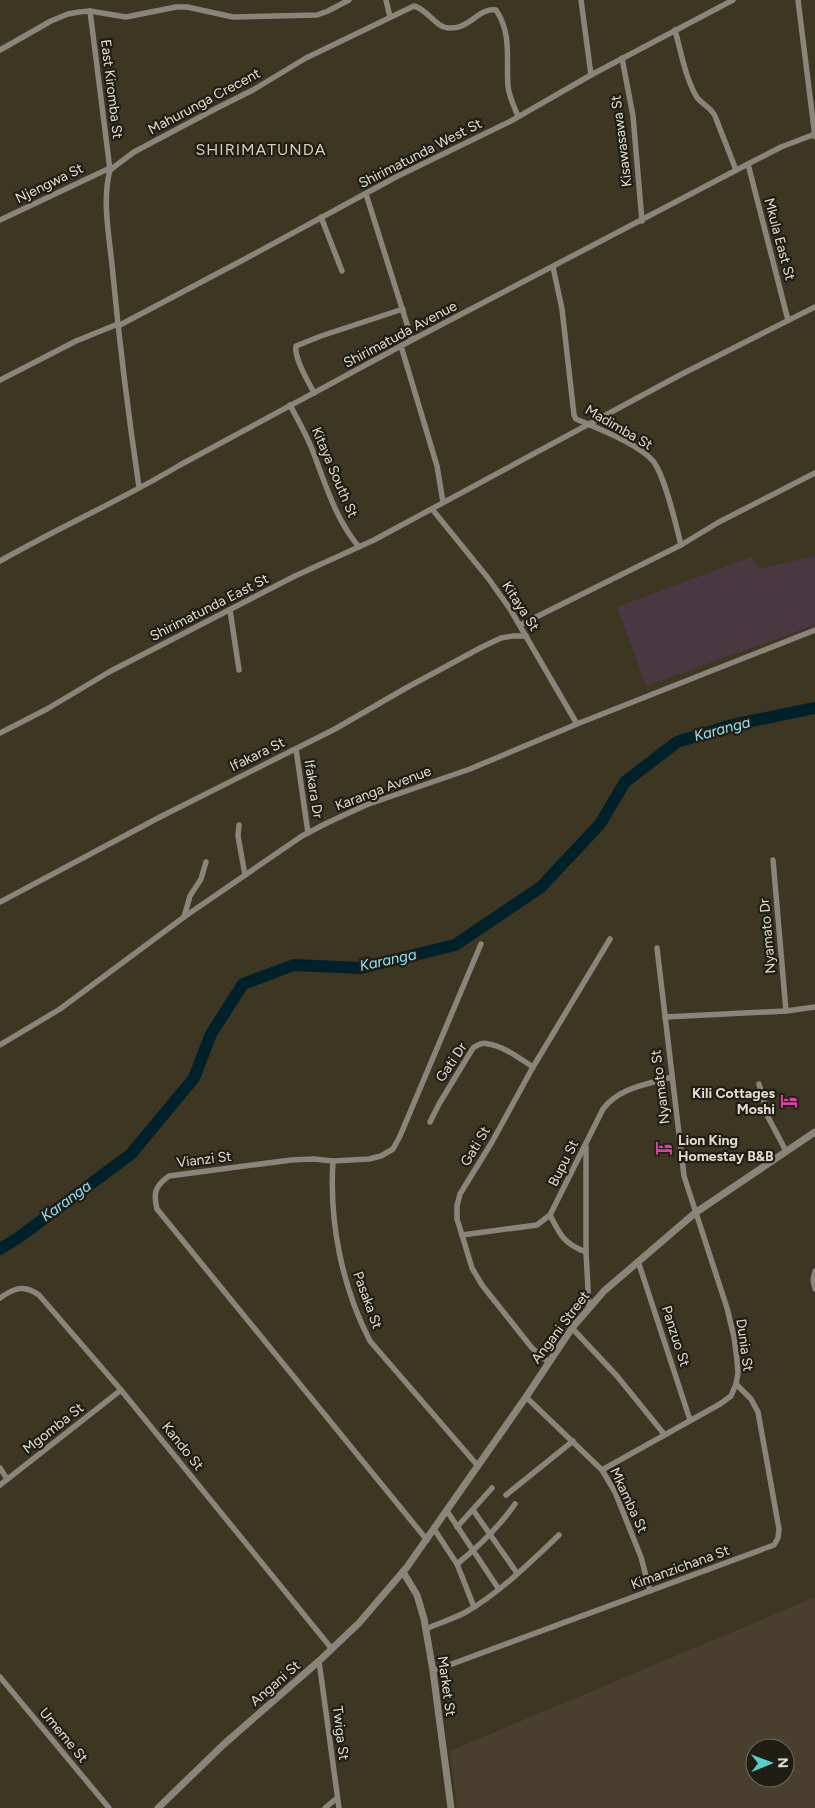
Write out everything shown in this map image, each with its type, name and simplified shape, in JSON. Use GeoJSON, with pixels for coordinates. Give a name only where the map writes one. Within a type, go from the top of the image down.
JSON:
{"type":"FeatureCollection","features":[{"type":"Feature","properties":{"kind":"street"},"geometry":{"type":"LineString","coordinates":[[0,50],[51,21],[68,14],[90,12],[126,17],[176,7],[187,7],[233,16],[317,15],[328,12],[349,0]]}},
{"type":"Feature","properties":{"kind":"street"},"geometry":{"type":"LineString","coordinates":[[386,0],[390,17]]}},
{"type":"Feature","properties":{"kind":"street"},"geometry":{"type":"LineString","coordinates":[[581,0],[591,75]]}},
{"type":"Feature","properties":{"kind":"street","name":"Shirimatunda West St"},"geometry":{"type":"LineString","coordinates":[[0,380],[76,341],[118,325],[321,217],[518,116],[622,58],[733,0]]}},
{"type":"Feature","properties":{"kind":"street"},"geometry":{"type":"LineString","coordinates":[[798,0],[815,138]]}},
{"type":"Feature","properties":{"kind":"street","name":"Mahurunga Crecent"},"geometry":{"type":"LineString","coordinates":[[110,169],[134,152],[253,90],[297,63],[414,6],[425,11],[443,28],[457,28],[468,24],[474,18],[489,10],[496,10],[504,28],[508,48],[508,87],[518,116]]}},
{"type":"Feature","properties":{"kind":"street","name":"East Kiromba St"},"geometry":{"type":"LineString","coordinates":[[90,12],[110,169]]}},
{"type":"Feature","properties":{"kind":"street"},"geometry":{"type":"LineString","coordinates":[[675,30],[687,77],[697,98],[712,110],[736,170]]}},
{"type":"Feature","properties":{"kind":"street","name":"Kisawasawa St"},"geometry":{"type":"LineString","coordinates":[[622,58],[634,125],[642,221]]}},
{"type":"Feature","properties":{"kind":"street","name":"Shirimatuda Avenue"},"geometry":{"type":"LineString","coordinates":[[0,561],[412,340],[736,170],[781,147],[815,134]]}},
{"type":"Feature","properties":{"kind":"street","name":"Mkula East St"},"geometry":{"type":"LineString","coordinates":[[748,164],[788,320]]}},
{"type":"Feature","properties":{"kind":"street"},"geometry":{"type":"LineString","coordinates":[[110,169],[107,190],[108,216],[128,414],[139,487]]}},
{"type":"Feature","properties":{"kind":"street","name":"Njengwa St"},"geometry":{"type":"LineString","coordinates":[[0,220],[110,169]]}},
{"type":"Feature","properties":{"kind":"street"},"geometry":{"type":"LineString","coordinates":[[366,194],[412,340]]}},
{"type":"Feature","properties":{"kind":"street"},"geometry":{"type":"LineString","coordinates":[[321,217],[342,271]]}},
{"type":"Feature","properties":{"kind":"street","name":"Madimba St"},"geometry":{"type":"LineString","coordinates":[[553,267],[562,309],[574,415],[576,419],[643,452],[654,462],[661,478],[681,544]]}},
{"type":"Feature","properties":{"kind":"street","name":"Shirimatunda East St"},"geometry":{"type":"LineString","coordinates":[[0,733],[47,709],[108,672],[295,576],[359,547],[432,510],[443,502],[680,375],[815,307]]}},
{"type":"Feature","properties":{"kind":"street"},"geometry":{"type":"LineString","coordinates":[[314,393],[299,361],[295,349],[296,346],[403,309]]}},
{"type":"Feature","properties":{"kind":"street"},"geometry":{"type":"LineString","coordinates":[[401,346],[437,466],[443,502]]}},
{"type":"Feature","properties":{"kind":"street","name":"Kitaya South St"},"geometry":{"type":"LineString","coordinates":[[290,405],[304,431],[334,506],[345,528],[359,547]]}},
{"type":"Feature","properties":{"kind":"street"},"geometry":{"type":"LineString","coordinates":[[520,625],[681,544],[719,522],[815,473]]}},
{"type":"Feature","properties":{"kind":"street","name":"Kitaya St"},"geometry":{"type":"LineString","coordinates":[[432,510],[488,578],[520,625],[576,724]]}},
{"type":"Feature","properties":{"kind":"street"},"geometry":{"type":"LineString","coordinates":[[230,610],[239,670]]}},
{"type":"Feature","properties":{"kind":"street","name":"Karanga Avenue"},"geometry":{"type":"LineString","coordinates":[[0,1045],[60,1009],[184,917],[308,832],[366,805],[470,769],[576,724],[815,630]]}},
{"type":"Feature","properties":{"kind":"street","name":"Ifakara St"},"geometry":{"type":"LineString","coordinates":[[0,902],[160,817],[335,729],[482,647],[501,638],[526,636]]}},
{"type":"Feature","properties":{"kind":"street","name":"Ifakara Dr"},"geometry":{"type":"LineString","coordinates":[[296,749],[308,832]]}},
{"type":"Feature","properties":{"kind":"street"},"geometry":{"type":"LineString","coordinates":[[239,825],[238,836],[245,875]]}},
{"type":"Feature","properties":{"kind":"street","name":"Nyamato Dr"},"geometry":{"type":"LineString","coordinates":[[773,860],[786,1010]]}},
{"type":"Feature","properties":{"kind":"street"},"geometry":{"type":"LineString","coordinates":[[184,917],[190,896],[201,879],[206,862]]}},
{"type":"Feature","properties":{"kind":"street","name":"Gati St"},"geometry":{"type":"LineString","coordinates":[[548,1362],[532,1348],[482,1285],[472,1268],[457,1219],[456,1206],[460,1194],[610,939]]}},
{"type":"Feature","properties":{"kind":"street","name":"Vianzi St"},"geometry":{"type":"LineString","coordinates":[[427,1540],[157,1209],[154,1198],[155,1190],[159,1183],[169,1176],[291,1160],[314,1159],[333,1161],[369,1159],[381,1156],[392,1149],[400,1136],[480,944]]}},
{"type":"Feature","properties":{"kind":"street","name":"Nyamato St"},"geometry":{"type":"LineString","coordinates":[[657,948],[684,1176],[695,1213]]}},
{"type":"Feature","properties":{"kind":"street"},"geometry":{"type":"LineString","coordinates":[[665,1017],[815,1007]]}},
{"type":"Feature","properties":{"kind":"street","name":"Gati Dr"},"geometry":{"type":"LineString","coordinates":[[430,1122],[473,1048],[488,1043],[534,1067]]}},
{"type":"Feature","properties":{"kind":"street","name":"Bupu St"},"geometry":{"type":"LineString","coordinates":[[550,1215],[603,1109],[612,1098],[625,1091],[672,1077]]}},
{"type":"Feature","properties":{"kind":"street"},"geometry":{"type":"LineString","coordinates":[[759,1084],[768,1118],[786,1151]]}},
{"type":"Feature","properties":{"kind":"street","name":"Angani Street"},"geometry":{"type":"LineString","coordinates":[[404,1572],[526,1397],[548,1362],[589,1307],[604,1291],[695,1213],[815,1132]]}},
{"type":"Feature","properties":{"kind":"street"},"geometry":{"type":"LineString","coordinates":[[586,1145],[586,1252],[589,1307]]}},
{"type":"Feature","properties":{"kind":"street","name":"Pasaka St"},"geometry":{"type":"LineString","coordinates":[[333,1161],[333,1204],[338,1243],[348,1288],[359,1320],[370,1341],[478,1466]]}},
{"type":"Feature","properties":{"kind":"street","name":"Dunia St"},"geometry":{"type":"LineString","coordinates":[[602,1470],[732,1396],[738,1373],[730,1322],[695,1213]]}},
{"type":"Feature","properties":{"kind":"street"},"geometry":{"type":"LineString","coordinates":[[462,1235],[537,1225],[550,1215],[561,1237],[568,1244],[586,1252]]}},
{"type":"Feature","properties":{"kind":"street","name":"Panzuo St"},"geometry":{"type":"LineString","coordinates":[[638,1261],[690,1420]]}},
{"type":"Feature","properties":{"kind":"street"},"geometry":{"type":"LineString","coordinates":[[815,1271],[813,1280],[815,1289]]}},
{"type":"Feature","properties":{"kind":"street","name":"Kando St"},"geometry":{"type":"LineString","coordinates":[[0,1298],[12,1290],[21,1288],[31,1289],[39,1295],[121,1390],[332,1649]]}},
{"type":"Feature","properties":{"kind":"street"},"geometry":{"type":"LineString","coordinates":[[572,1328],[617,1376],[664,1434]]}},
{"type":"Feature","properties":{"kind":"street","name":"Kimanzichana St"},"geometry":{"type":"LineString","coordinates":[[433,1671],[774,1545],[778,1538],[779,1529],[758,1412],[751,1399],[736,1384]]}},
{"type":"Feature","properties":{"kind":"street","name":"Mgomba St"},"geometry":{"type":"LineString","coordinates":[[0,1486],[121,1390]]}},
{"type":"Feature","properties":{"kind":"street","name":"Mkamba St"},"geometry":{"type":"LineString","coordinates":[[526,1397],[602,1470],[615,1492],[641,1557],[650,1591]]}},
{"type":"Feature","properties":{"kind":"street"},"geometry":{"type":"LineString","coordinates":[[506,1495],[573,1441]]}},
{"type":"Feature","properties":{"kind":"street"},"geometry":{"type":"LineString","coordinates":[[0,1468],[7,1479]]}},
{"type":"Feature","properties":{"kind":"street"},"geometry":{"type":"LineString","coordinates":[[457,1527],[492,1488]]}},
{"type":"Feature","properties":{"kind":"street"},"geometry":{"type":"LineString","coordinates":[[457,1564],[506,1518],[515,1504]]}},
{"type":"Feature","properties":{"kind":"street"},"geometry":{"type":"LineString","coordinates":[[473,1510],[517,1573]]}},
{"type":"Feature","properties":{"kind":"street"},"geometry":{"type":"LineString","coordinates":[[447,1511],[498,1588]]}},
{"type":"Feature","properties":{"kind":"street"},"geometry":{"type":"LineString","coordinates":[[434,1529],[457,1564],[474,1607]]}},
{"type":"Feature","properties":{"kind":"street"},"geometry":{"type":"LineString","coordinates":[[426,1629],[474,1607],[517,1573],[559,1535]]}},
{"type":"Feature","properties":{"kind":"street","name":"Angani St"},"geometry":{"type":"LineString","coordinates":[[158,1808],[224,1745],[360,1623],[404,1572]]}},
{"type":"Feature","properties":{"kind":"street","name":"Market St"},"geometry":{"type":"LineString","coordinates":[[404,1572],[417,1595],[426,1629],[451,1808]]}},
{"type":"Feature","properties":{"kind":"street","name":"Twiga St"},"geometry":{"type":"LineString","coordinates":[[319,1661],[339,1808]]}},
{"type":"Feature","properties":{"kind":"street","name":"Umeme St"},"geometry":{"type":"LineString","coordinates":[[0,1677],[109,1808]]}},
{"type":"Feature","properties":{"kind":"street"},"geometry":{"type":"LineString","coordinates":[[325,1808],[337,1798]]}},
{"type":"Feature","properties":{"kind":"shaded area"},"geometry":{"type":"Polygon","coordinates":[[[815,556],[815,625],[646,686],[617,607],[751,557],[760,569],[815,556]]]}},
{"type":"Feature","properties":{"kind":"shaded area"},"geometry":{"type":"Polygon","coordinates":[[[813,1598],[815,1599],[815,1808],[457,1808],[450,1751],[813,1598]]]}},
{"type":"Feature","properties":{"kind":"waterway","name":"Karanga"},"geometry":{"type":"LineString","coordinates":[[0,1249],[18,1238],[131,1154],[194,1078],[211,1034],[243,984],[294,965],[361,968],[455,945],[541,887],[600,824],[625,782],[677,742],[732,725],[815,708]]}},
{"type":"Feature","properties":{"kind":"place","name":"Kili Cottages Moshi"},"geometry":{"type":"Point","coordinates":[789,1101]}},
{"type":"Feature","properties":{"kind":"place","name":"Lion King Homestay B&B"},"geometry":{"type":"Point","coordinates":[664,1148]}},
{"type":"Feature","properties":{"kind":"district","name":"SHIRIMATUNDA"},"geometry":{"type":"Point","coordinates":[261,149]}}]}
